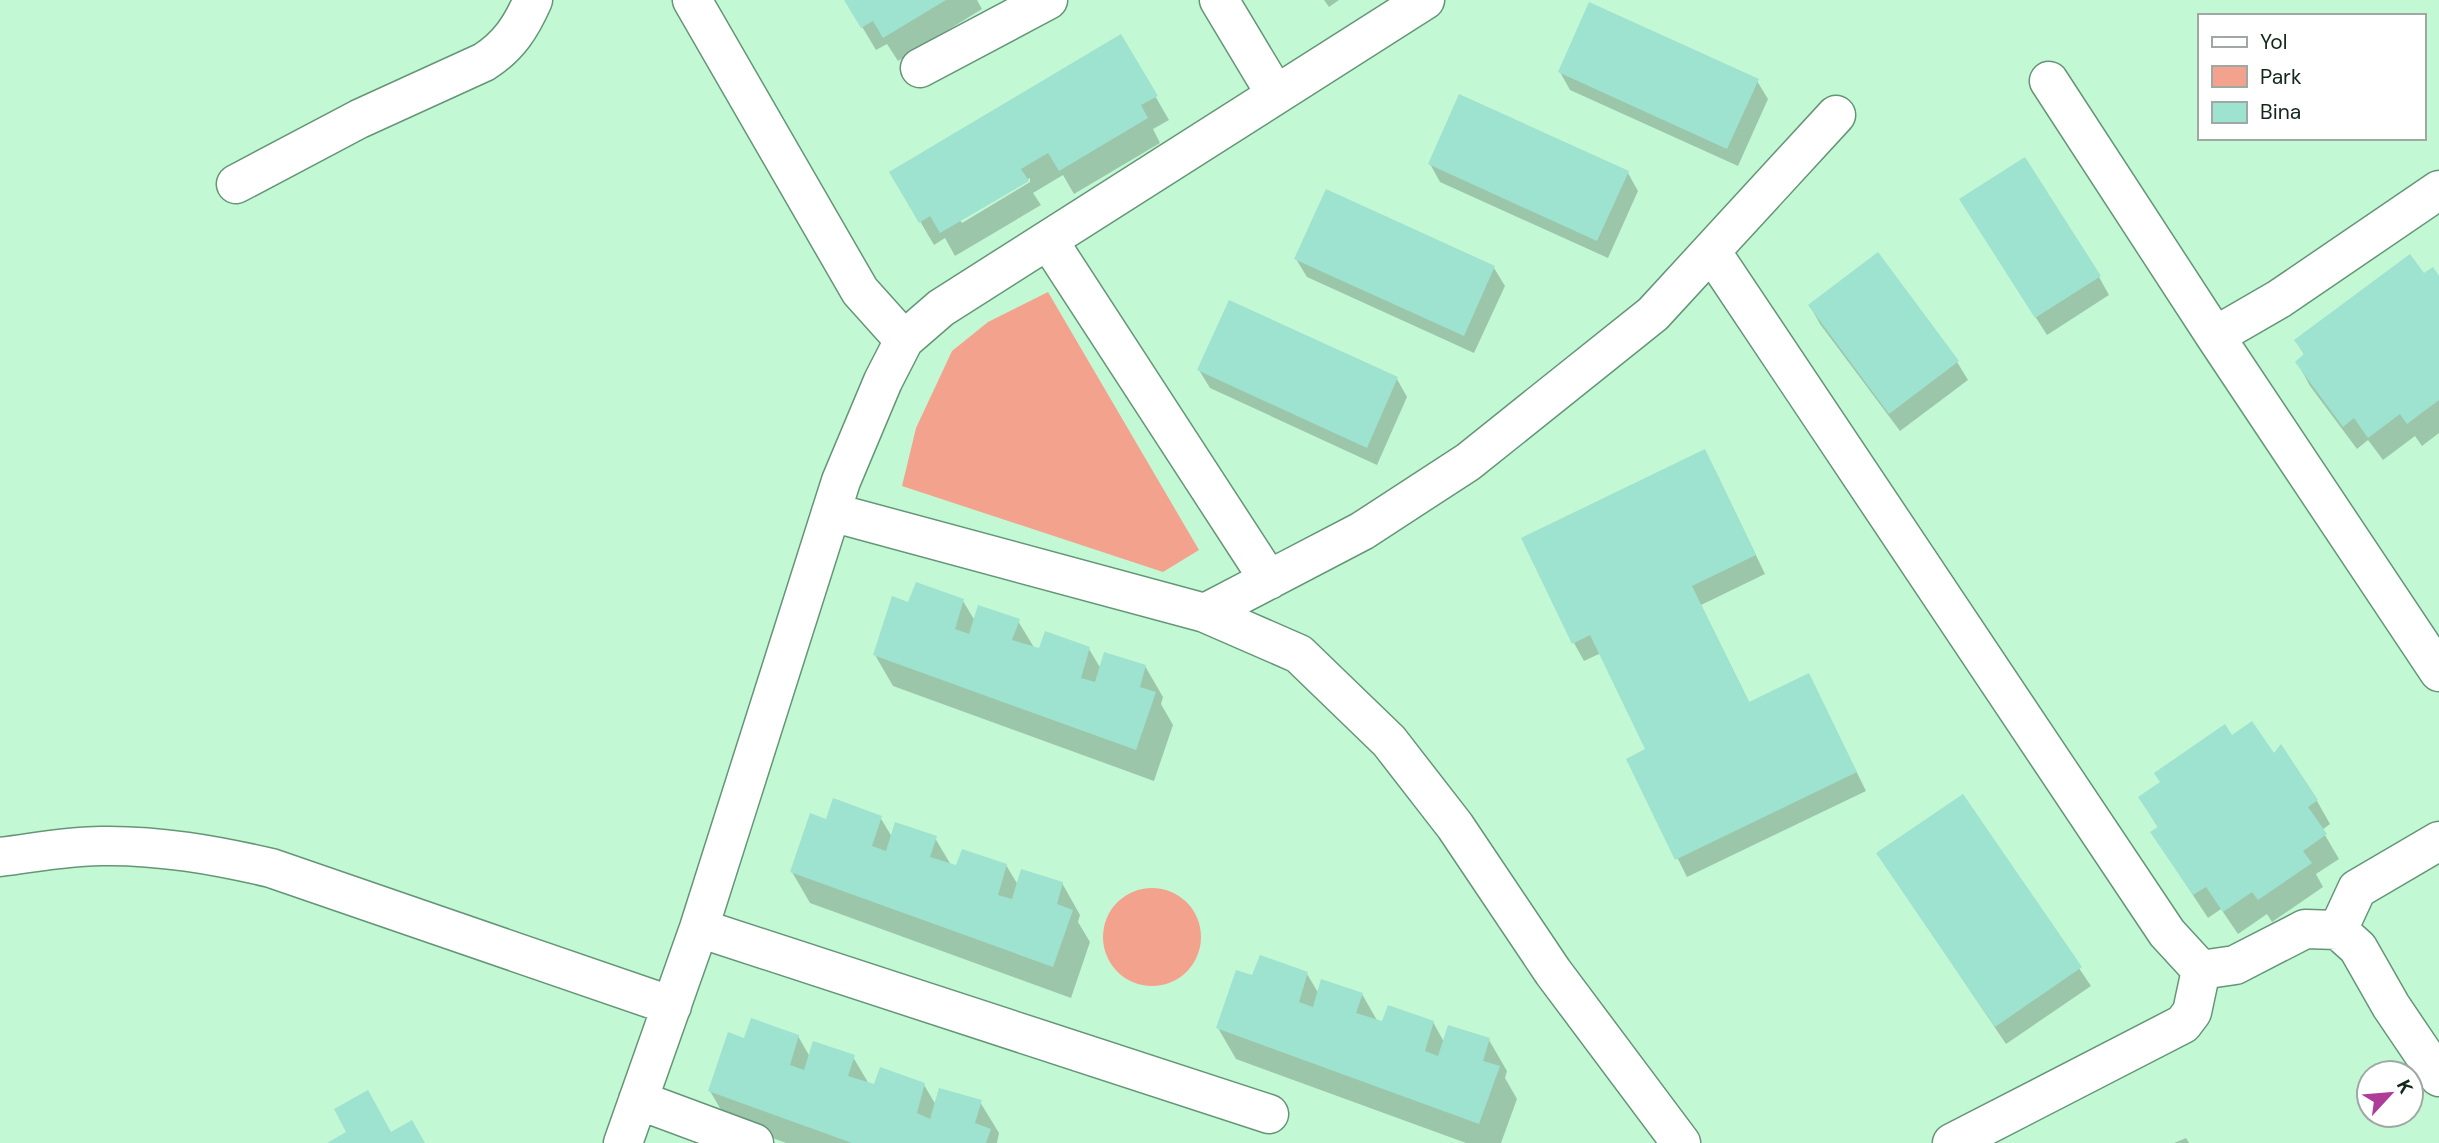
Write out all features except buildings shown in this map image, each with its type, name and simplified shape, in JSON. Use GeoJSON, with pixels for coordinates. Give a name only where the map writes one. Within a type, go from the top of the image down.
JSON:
{"type":"FeatureCollection","features":[{"type":"Feature","properties":{"kind":"street"},"geometry":{"type":"LineString","coordinates":[[236,184],[359,119],[484,62],[511,40],[533,0]]}},
{"type":"Feature","properties":{"kind":"street"},"geometry":{"type":"LineString","coordinates":[[692,0],[860,291],[904,340]]}},
{"type":"Feature","properties":{"kind":"street"},"geometry":{"type":"LineString","coordinates":[[920,68],[1048,0]]}},
{"type":"Feature","properties":{"kind":"street"},"geometry":{"type":"LineString","coordinates":[[1219,0],[1276,95]]}},
{"type":"Feature","properties":{"kind":"street"},"geometry":{"type":"LineString","coordinates":[[623,1143],[699,928],[841,481],[883,381],[904,340],[941,308],[1425,0]]}},
{"type":"Feature","properties":{"kind":"street"},"geometry":{"type":"LineString","coordinates":[[2049,81],[2439,672]]}},
{"type":"Feature","properties":{"kind":"street"},"geometry":{"type":"LineString","coordinates":[[1206,613],[1362,531],[1468,463],[1653,314],[1836,115]]}},
{"type":"Feature","properties":{"kind":"street"},"geometry":{"type":"LineString","coordinates":[[2215,336],[2279,299],[2439,190]]}},
{"type":"Feature","properties":{"kind":"street"},"geometry":{"type":"LineString","coordinates":[[1048,240],[1269,580]]}},
{"type":"Feature","properties":{"kind":"street"},"geometry":{"type":"LineString","coordinates":[[1711,251],[2167,933],[2201,970]]}},
{"type":"Feature","properties":{"kind":"street"},"geometry":{"type":"LineString","coordinates":[[831,512],[1206,613],[1299,654],[1389,741],[1455,826],[1553,972],[1681,1143]]}},
{"type":"Feature","properties":{"kind":"street"},"geometry":{"type":"LineString","coordinates":[[2338,930],[2357,889],[2439,841]]}},
{"type":"Feature","properties":{"kind":"street"},"geometry":{"type":"LineString","coordinates":[[0,857],[100,846],[162,848],[209,854],[271,868],[672,1006]]}},
{"type":"Feature","properties":{"kind":"street"},"geometry":{"type":"LineString","coordinates":[[699,928],[1269,1114]]}},
{"type":"Feature","properties":{"kind":"street"},"geometry":{"type":"LineString","coordinates":[[2201,970],[2235,965],[2305,929],[2338,930],[2358,948],[2391,1006],[2439,1077]]}},
{"type":"Feature","properties":{"kind":"street"},"geometry":{"type":"LineString","coordinates":[[1952,1143],[2183,1024],[2192,1012],[2201,970]]}},
{"type":"Feature","properties":{"kind":"street"},"geometry":{"type":"LineString","coordinates":[[638,1100],[754,1143]]}},
{"type":"Feature","properties":{"kind":"green space"},"geometry":{"type":"Polygon","coordinates":[[[1048,292],[1199,550],[1163,572],[902,486],[916,428],[952,351],[988,322],[1048,292]]]}},
{"type":"Feature","properties":{"kind":"green space"},"geometry":{"type":"Polygon","coordinates":[[[1152,888],[1171,891],[1187,902],[1198,918],[1201,937],[1198,956],[1187,972],[1171,983],[1152,986],[1133,983],[1117,972],[1106,956],[1103,937],[1106,918],[1117,902],[1133,891],[1152,888]]]}}]}
